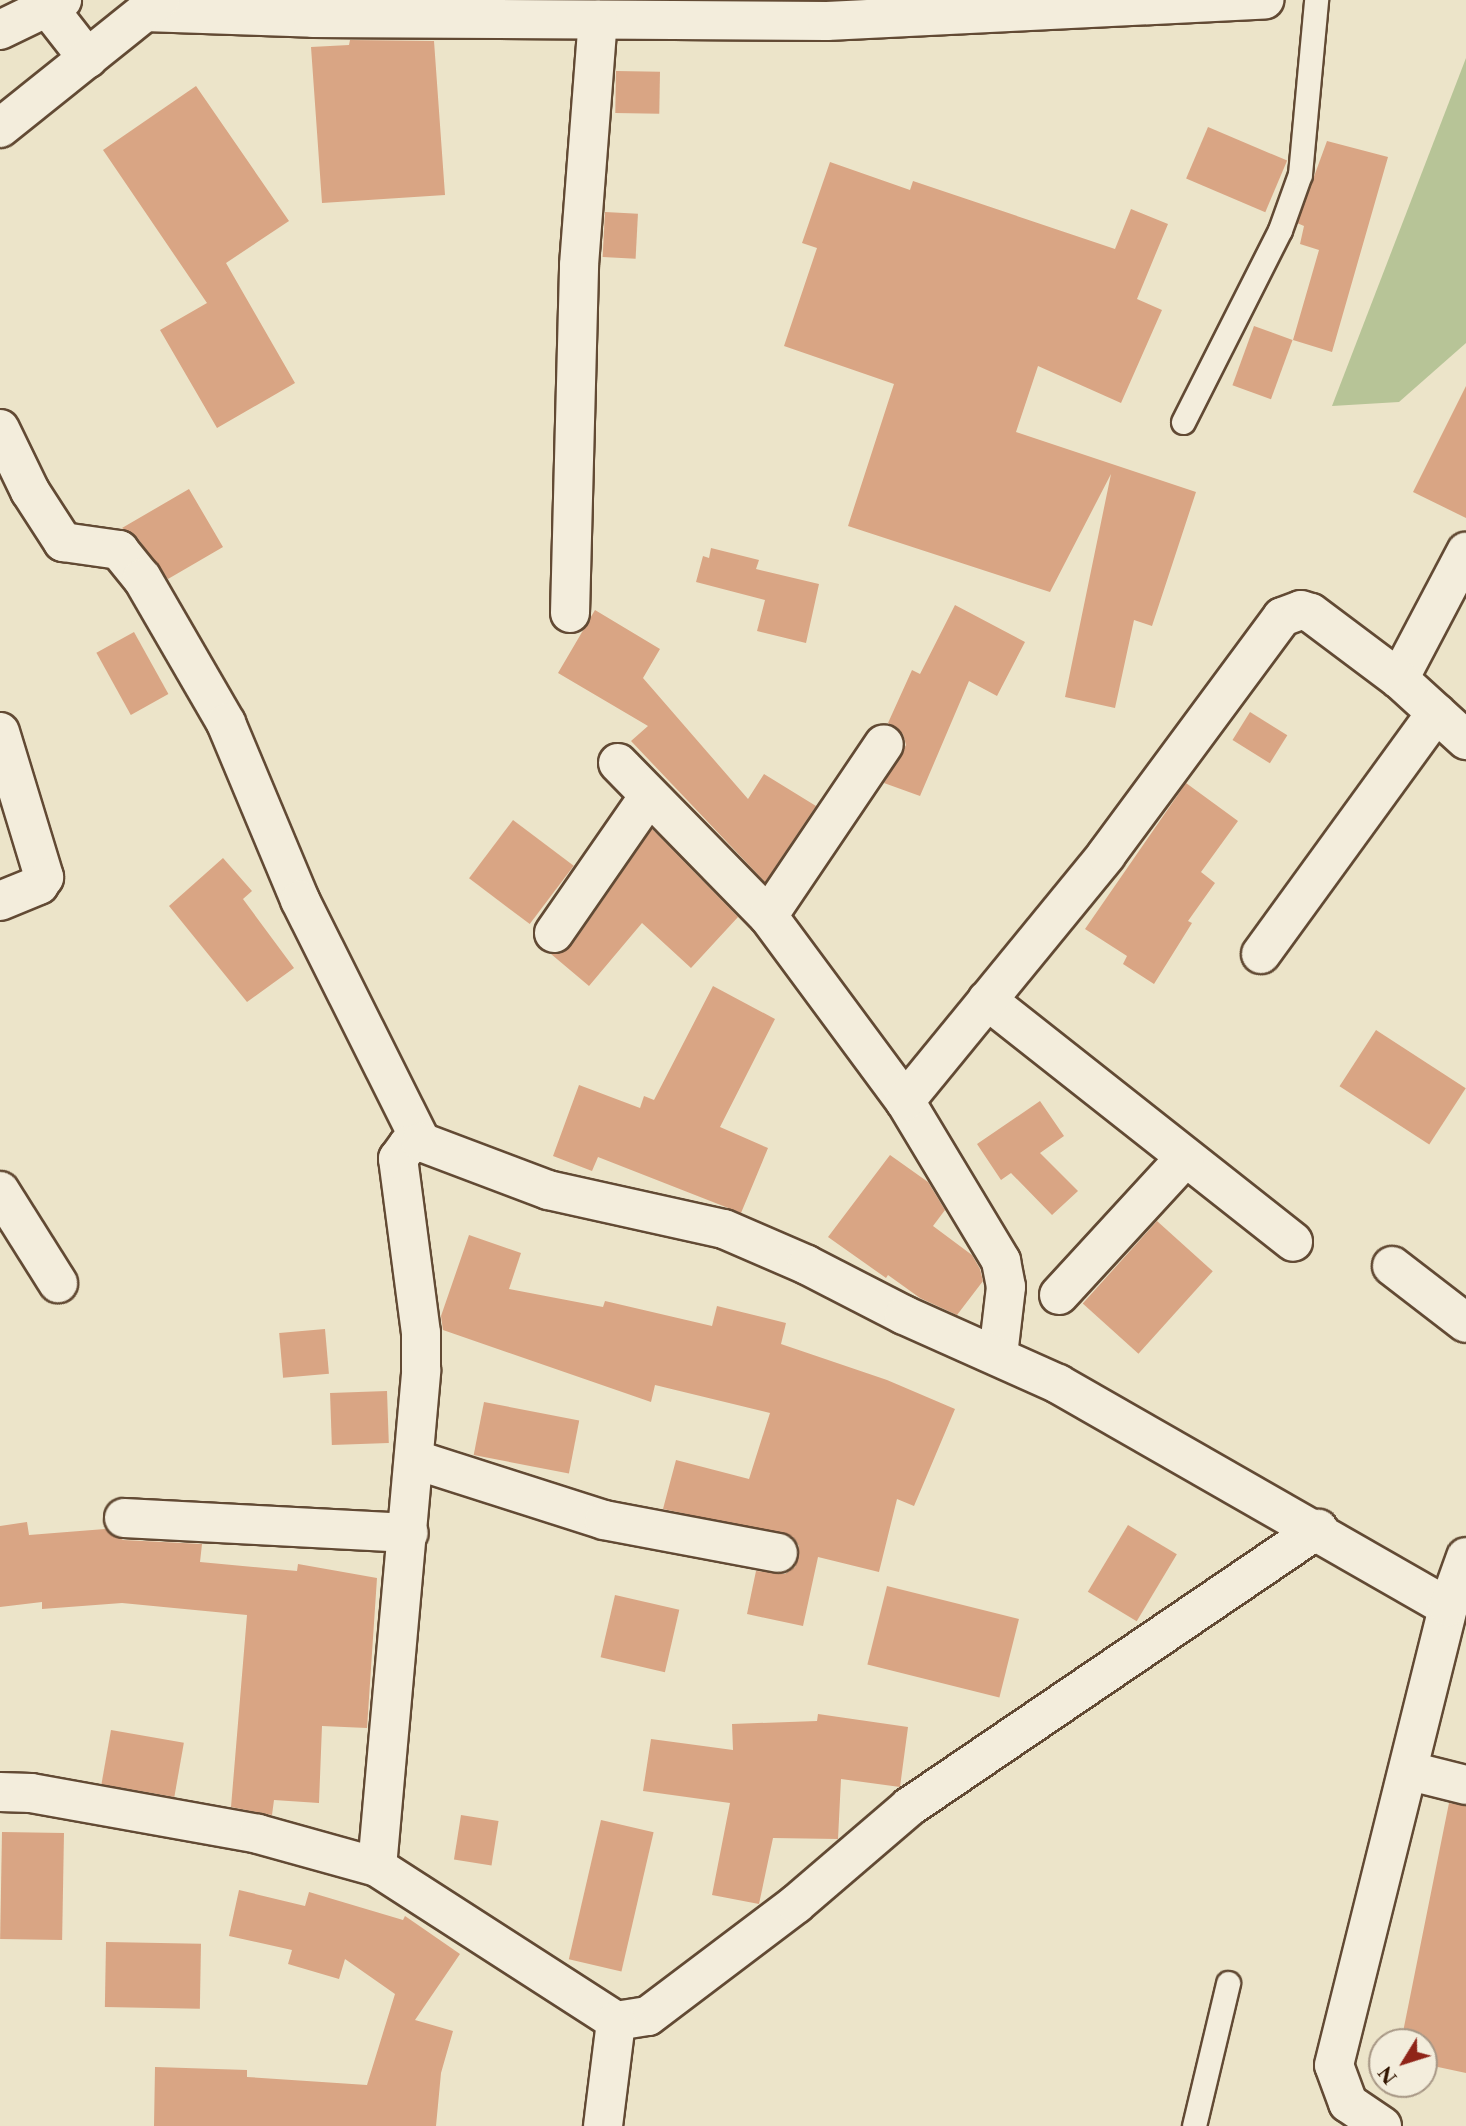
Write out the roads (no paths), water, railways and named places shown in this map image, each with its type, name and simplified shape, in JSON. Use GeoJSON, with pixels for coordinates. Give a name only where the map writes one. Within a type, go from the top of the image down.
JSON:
{"type":"FeatureCollection","features":[{"type":"Feature","properties":{"kind":"street"},"geometry":{"type":"LineString","coordinates":[[0,128],[153,6],[597,20],[827,21],[1264,0]]}},
{"type":"Feature","properties":{"kind":"street"},"geometry":{"type":"LineString","coordinates":[[0,30],[55,5],[88,59]]}},
{"type":"Feature","properties":{"kind":"street"},"geometry":{"type":"LineString","coordinates":[[570,614],[579,265],[597,20]]}},
{"type":"Feature","properties":{"kind":"street"},"geometry":{"type":"LineString","coordinates":[[0,429],[30,492],[63,542],[119,550],[142,578],[226,723],[300,900],[421,1142]]}},
{"type":"Feature","properties":{"kind":"street"},"geometry":{"type":"LineString","coordinates":[[1399,679],[1466,552]]}},
{"type":"Feature","properties":{"kind":"street"},"geometry":{"type":"LineString","coordinates":[[905,1101],[1106,855],[1282,617],[1301,610],[1311,613],[1399,679],[1466,740]]}},
{"type":"Feature","properties":{"kind":"street"},"geometry":{"type":"LineString","coordinates":[[1261,954],[1436,713]]}},
{"type":"Feature","properties":{"kind":"street"},"geometry":{"type":"LineString","coordinates":[[0,732],[44,877],[39,885],[0,901]]}},
{"type":"Feature","properties":{"kind":"street"},"geometry":{"type":"LineString","coordinates":[[768,916],[884,744]]}},
{"type":"Feature","properties":{"kind":"street"},"geometry":{"type":"LineString","coordinates":[[618,763],[768,916],[905,1101],[1001,1261],[1006,1287],[998,1355]]}},
{"type":"Feature","properties":{"kind":"street"},"geometry":{"type":"LineString","coordinates":[[554,933],[649,796]]}},
{"type":"Feature","properties":{"kind":"street"},"geometry":{"type":"LineString","coordinates":[[987,1000],[1293,1242]]}},
{"type":"Feature","properties":{"kind":"street"},"geometry":{"type":"LineString","coordinates":[[377,1867],[416,1460],[421,1333],[398,1159],[403,1147],[421,1142],[548,1190],[723,1229],[998,1355],[1318,1529],[1448,1607]]}},
{"type":"Feature","properties":{"kind":"street"},"geometry":{"type":"LineString","coordinates":[[1059,1295],[1185,1158]]}},
{"type":"Feature","properties":{"kind":"street"},"geometry":{"type":"LineString","coordinates":[[0,1191],[58,1283]]}},
{"type":"Feature","properties":{"kind":"street"},"geometry":{"type":"LineString","coordinates":[[1392,1266],[1466,1322]]}},
{"type":"Feature","properties":{"kind":"street"},"geometry":{"type":"LineString","coordinates":[[416,1460],[604,1520],[778,1553]]}},
{"type":"Feature","properties":{"kind":"street"},"geometry":{"type":"LineString","coordinates":[[124,1518],[409,1533]]}},
{"type":"Feature","properties":{"kind":"street"},"geometry":{"type":"LineString","coordinates":[[0,1792],[32,1793],[258,1834],[377,1867],[616,2021],[648,2016],[672,2001],[909,1807],[1318,1529]]}},
{"type":"Feature","properties":{"kind":"street"},"geometry":{"type":"LineString","coordinates":[[1382,2126],[1348,2103],[1334,2065],[1410,1771],[1448,1607],[1466,1557]]}},
{"type":"Feature","properties":{"kind":"street"},"geometry":{"type":"LineString","coordinates":[[1410,1771],[1466,1785]]}},
{"type":"Feature","properties":{"kind":"street"},"geometry":{"type":"LineString","coordinates":[[603,2126],[616,2021]]}},
{"type":"Feature","properties":{"kind":"lane"},"geometry":{"type":"LineString","coordinates":[[1183,422],[1280,230],[1300,174],[1316,0]]}},
{"type":"Feature","properties":{"kind":"lane"},"geometry":{"type":"LineString","coordinates":[[1194,2126],[1228,1983]]}}]}
